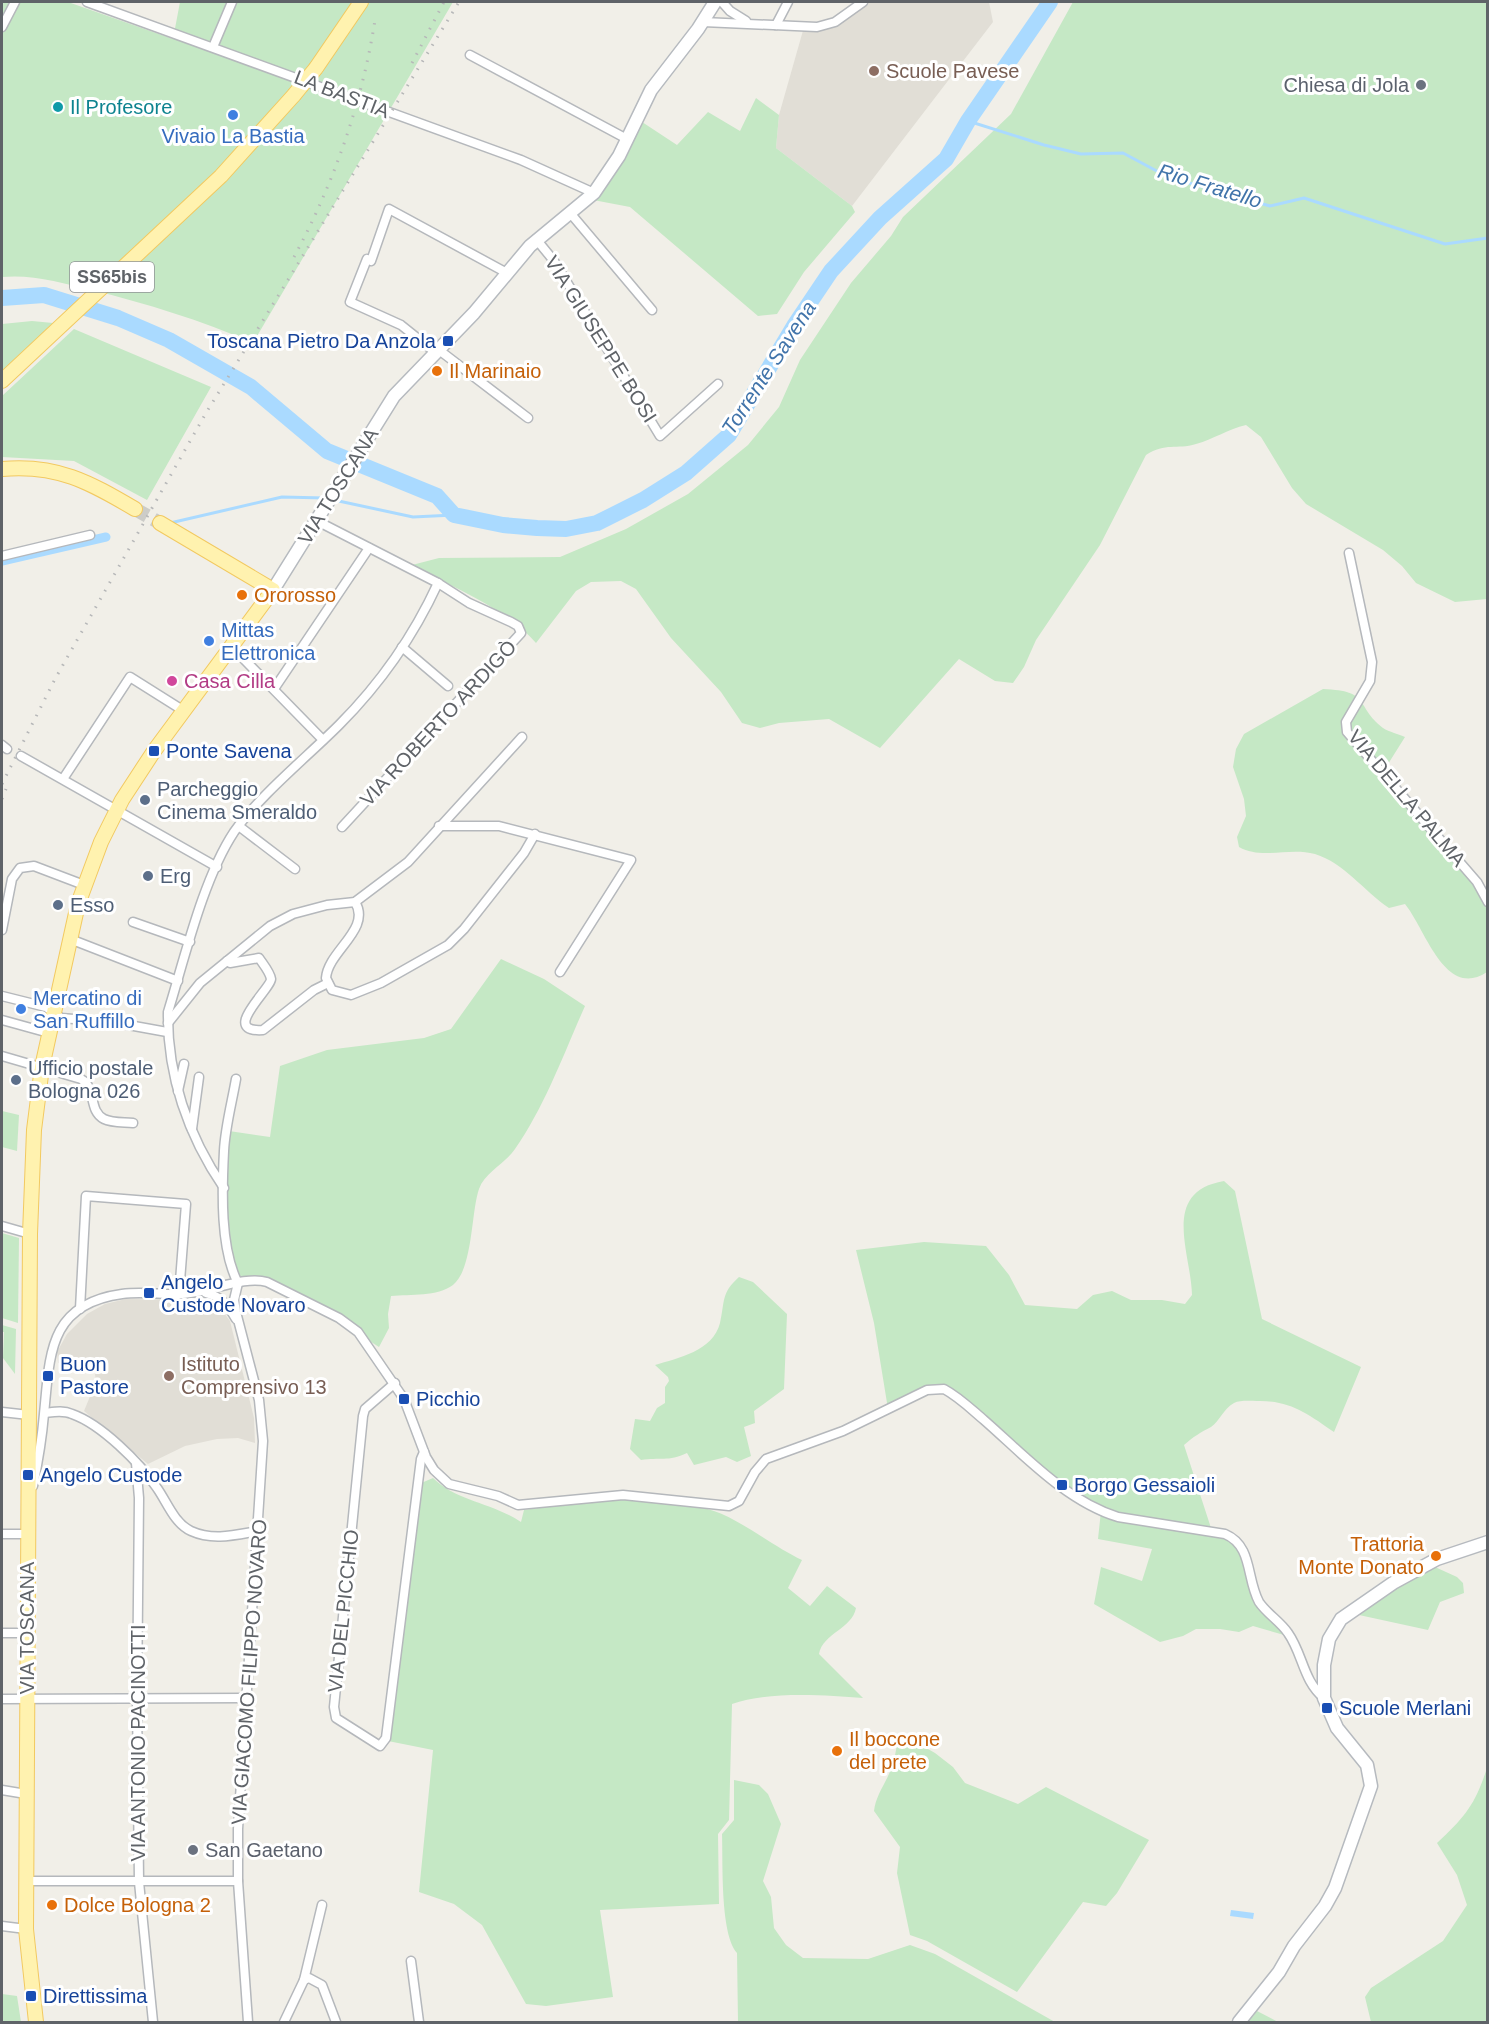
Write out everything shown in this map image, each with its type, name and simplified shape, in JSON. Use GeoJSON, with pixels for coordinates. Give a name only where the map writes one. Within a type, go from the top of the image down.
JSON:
{"type":"FeatureCollection","features":[{"type":"Feature","properties":{"kind":"main road","name":"SS65bis"},"geometry":{"type":"LineString","coordinates":[[2,381],[254,142],[316,68],[361,2]]}},
{"type":"Feature","properties":{"kind":"main road","name":"VIA TOSCANA"},"geometry":{"type":"LineString","coordinates":[[36,2022],[26,1929],[28,1510],[35,1444],[28,1415],[30,1234],[34,1130],[42,1066],[84,885],[117,811],[154,751],[273,590],[394,396],[437,352],[536,239],[571,214],[594,193],[627,139],[651,90],[703,22],[715,2]]}},
{"type":"Feature","properties":{"kind":"main road"},"geometry":{"type":"LineString","coordinates":[[2,469],[49,470],[78,477],[135,509]]}},
{"type":"Feature","properties":{"kind":"main road"},"geometry":{"type":"LineString","coordinates":[[160,524],[273,590]]}},
{"type":"Feature","properties":{"kind":"main road"},"geometry":{"type":"LineString","coordinates":[[1239,2022],[1279,1972],[1294,1946],[1325,1906],[1335,1888],[1371,1786],[1367,1765],[1337,1728],[1324,1698],[1324,1665],[1329,1639],[1341,1619],[1401,1578],[1437,1559],[1488,1542]]}},
{"type":"Feature","properties":{"kind":"street"},"geometry":{"type":"LineString","coordinates":[[2,27],[15,2]]}},
{"type":"Feature","properties":{"kind":"street","name":"LA BASTIA"},"geometry":{"type":"LineString","coordinates":[[87,2],[521,160],[594,193]]}},
{"type":"Feature","properties":{"kind":"street"},"geometry":{"type":"LineString","coordinates":[[213,48],[232,2]]}},
{"type":"Feature","properties":{"kind":"street"},"geometry":{"type":"LineString","coordinates":[[722,2],[730,11],[749,22]]}},
{"type":"Feature","properties":{"kind":"street"},"geometry":{"type":"LineString","coordinates":[[776,25],[788,2]]}},
{"type":"Feature","properties":{"kind":"street"},"geometry":{"type":"LineString","coordinates":[[703,22],[826,26],[844,17],[863,2]]}},
{"type":"Feature","properties":{"kind":"street"},"geometry":{"type":"LineString","coordinates":[[470,55],[627,139]]}},
{"type":"Feature","properties":{"kind":"street"},"geometry":{"type":"LineString","coordinates":[[507,273],[389,209],[372,260],[366,259],[350,302],[401,325],[528,418]]}},
{"type":"Feature","properties":{"kind":"street"},"geometry":{"type":"LineString","coordinates":[[571,214],[652,310]]}},
{"type":"Feature","properties":{"kind":"street","name":"VIA GIUSEPPE BOSI"},"geometry":{"type":"LineString","coordinates":[[536,239],[554,261],[660,436],[718,384]]}},
{"type":"Feature","properties":{"kind":"street","name":"VIA ROBERTO ARDIGÒ"},"geometry":{"type":"LineString","coordinates":[[317,521],[438,584],[469,603],[511,622],[518,626],[522,633],[342,827]]}},
{"type":"Feature","properties":{"kind":"street"},"geometry":{"type":"LineString","coordinates":[[2,556],[90,535]]}},
{"type":"Feature","properties":{"kind":"street"},"geometry":{"type":"LineString","coordinates":[[274,689],[369,548]]}},
{"type":"Feature","properties":{"kind":"street","name":"VIA DELLA PALMA"},"geometry":{"type":"LineString","coordinates":[[1349,553],[1372,662],[1370,681],[1346,722],[1347,732],[1477,882],[1488,902]]}},
{"type":"Feature","properties":{"kind":"street"},"geometry":{"type":"LineString","coordinates":[[224,1188],[209,1166],[178,1095],[167,1027],[168,1012],[190,942],[217,867],[240,827],[359,704],[402,647],[438,584]]}},
{"type":"Feature","properties":{"kind":"street"},"geometry":{"type":"LineString","coordinates":[[232,647],[323,740]]}},
{"type":"Feature","properties":{"kind":"street"},"geometry":{"type":"LineString","coordinates":[[402,647],[448,686]]}},
{"type":"Feature","properties":{"kind":"street"},"geometry":{"type":"LineString","coordinates":[[63,779],[130,677],[184,711]]}},
{"type":"Feature","properties":{"kind":"street"},"geometry":{"type":"LineString","coordinates":[[167,1027],[200,983],[270,926],[293,914],[327,905],[355,903],[408,862],[522,736]]}},
{"type":"Feature","properties":{"kind":"street"},"geometry":{"type":"LineString","coordinates":[[21,756],[217,867]]}},
{"type":"Feature","properties":{"kind":"street"},"geometry":{"type":"LineString","coordinates":[[439,826],[499,826],[631,860],[560,972]]}},
{"type":"Feature","properties":{"kind":"street"},"geometry":{"type":"LineString","coordinates":[[240,827],[295,868]]}},
{"type":"Feature","properties":{"kind":"street"},"geometry":{"type":"LineString","coordinates":[[355,903],[360,910],[359,921],[331,959],[327,971],[328,983],[332,990],[351,995],[381,983],[435,954],[464,929],[524,853],[535,834]]}},
{"type":"Feature","properties":{"kind":"street"},"geometry":{"type":"LineString","coordinates":[[2,930],[12,879],[20,868],[34,866],[84,885]]}},
{"type":"Feature","properties":{"kind":"street"},"geometry":{"type":"LineString","coordinates":[[133,922],[190,942]]}},
{"type":"Feature","properties":{"kind":"street"},"geometry":{"type":"LineString","coordinates":[[70,939],[177,981]]}},
{"type":"Feature","properties":{"kind":"street"},"geometry":{"type":"LineString","coordinates":[[227,961],[230,963],[258,958],[271,976],[270,983],[248,1011],[246,1019],[249,1027],[254,1030],[264,1030],[314,990],[328,983]]}},
{"type":"Feature","properties":{"kind":"street"},"geometry":{"type":"LineString","coordinates":[[2,996],[41,1006],[67,1019],[167,1027]]}},
{"type":"Feature","properties":{"kind":"street"},"geometry":{"type":"LineString","coordinates":[[2,1020],[49,1033]]}},
{"type":"Feature","properties":{"kind":"street"},"geometry":{"type":"LineString","coordinates":[[2,1056],[42,1066],[86,1081],[90,1087],[96,1111],[104,1119],[133,1123]]}},
{"type":"Feature","properties":{"kind":"street"},"geometry":{"type":"LineString","coordinates":[[178,1095],[184,1064]]}},
{"type":"Feature","properties":{"kind":"street"},"geometry":{"type":"LineString","coordinates":[[192,1129],[199,1077]]}},
{"type":"Feature","properties":{"kind":"street"},"geometry":{"type":"LineString","coordinates":[[236,1079],[224,1150],[224,1188],[227,1251],[231,1270],[238,1283]]}},
{"type":"Feature","properties":{"kind":"street"},"geometry":{"type":"LineString","coordinates":[[80,1309],[86,1196],[186,1204],[179,1294]]}},
{"type":"Feature","properties":{"kind":"street"},"geometry":{"type":"LineString","coordinates":[[2,1226],[30,1234]]}},
{"type":"Feature","properties":{"kind":"street"},"geometry":{"type":"LineString","coordinates":[[35,1444],[45,1413],[53,1342],[60,1329],[80,1309],[96,1301],[122,1294],[203,1293],[254,1280],[267,1282],[350,1324],[372,1349],[395,1383],[434,1470],[449,1484],[498,1496],[518,1506],[623,1494],[729,1506],[739,1501],[754,1472],[766,1459],[843,1431],[927,1390],[944,1389],[1085,1503],[1118,1517],[1225,1534],[1236,1539],[1246,1558],[1259,1602],[1287,1631],[1309,1680],[1324,1698]]}},
{"type":"Feature","properties":{"kind":"street","name":"VIA GIACOMO FILIPPO NOVARO"},"geometry":{"type":"LineString","coordinates":[[238,1283],[234,1300],[263,1424],[246,1698],[238,1881],[248,2022]]}},
{"type":"Feature","properties":{"kind":"street","name":"VIA GIACOMO FILIPPO NOVARO"},"geometry":{"type":"LineString","coordinates":[[203,1293],[212,1294],[226,1304],[239,1325]]}},
{"type":"Feature","properties":{"kind":"street","name":"VIA DEL PICCHIO"},"geometry":{"type":"LineString","coordinates":[[395,1383],[365,1409],[363,1416],[334,1707],[336,1718],[380,1746],[386,1738],[421,1459],[424,1452]]}},
{"type":"Feature","properties":{"kind":"street"},"geometry":{"type":"LineString","coordinates":[[45,1413],[64,1411],[74,1414],[106,1436],[136,1463],[188,1530],[212,1537],[258,1531]]}},
{"type":"Feature","properties":{"kind":"street"},"geometry":{"type":"LineString","coordinates":[[2,1412],[28,1415]]}},
{"type":"Feature","properties":{"kind":"street","name":"VIA ANTONIO PACINOTTI"},"geometry":{"type":"LineString","coordinates":[[136,1463],[140,1498],[137,1700],[139,1882],[153,2022]]}},
{"type":"Feature","properties":{"kind":"street"},"geometry":{"type":"LineString","coordinates":[[2,1534],[28,1534]]}},
{"type":"Feature","properties":{"kind":"street"},"geometry":{"type":"LineString","coordinates":[[2,1633],[28,1633]]}},
{"type":"Feature","properties":{"kind":"street"},"geometry":{"type":"LineString","coordinates":[[2,1699],[246,1698]]}},
{"type":"Feature","properties":{"kind":"street"},"geometry":{"type":"LineString","coordinates":[[2,1790],[26,1794]]}},
{"type":"Feature","properties":{"kind":"street"},"geometry":{"type":"LineString","coordinates":[[26,1881],[238,1881]]}},
{"type":"Feature","properties":{"kind":"street"},"geometry":{"type":"LineString","coordinates":[[284,2022],[304,1980],[322,1905]]}},
{"type":"Feature","properties":{"kind":"street"},"geometry":{"type":"LineString","coordinates":[[2,1926],[26,1929]]}},
{"type":"Feature","properties":{"kind":"street"},"geometry":{"type":"LineString","coordinates":[[411,1961],[419,2022]]}},
{"type":"Feature","properties":{"kind":"street"},"geometry":{"type":"LineString","coordinates":[[304,1980],[316,1980],[322,1985],[336,2022]]}},
{"type":"Feature","properties":{"kind":"shaded area","name":"Scuole Pavese"},"geometry":{"type":"Polygon","coordinates":[[[863,2],[989,2],[993,22],[852,206],[776,148],[779,115],[804,27],[826,26],[863,2]]]}},
{"type":"Feature","properties":{"kind":"shaded area","name":"Istituto Comprensivo 13"},"geometry":{"type":"Polygon","coordinates":[[[126,1299],[208,1300],[221,1309],[230,1321],[254,1418],[255,1443],[238,1438],[217,1439],[185,1446],[148,1464],[84,1411],[96,1382],[94,1366],[58,1363],[57,1352],[67,1334],[87,1314],[105,1304],[126,1299]]]}},
{"type":"Feature","properties":{"kind":"green space"},"geometry":{"type":"Polygon","coordinates":[[[2,2],[68,2],[173,39],[180,2],[453,2],[253,343],[194,320],[113,295],[47,280],[2,277],[2,2]]]}},
{"type":"Feature","properties":{"kind":"green space"},"geometry":{"type":"Polygon","coordinates":[[[1073,2],[1487,2],[1487,599],[1455,602],[1416,583],[1402,566],[1383,550],[1306,504],[1292,488],[1261,437],[1246,425],[1196,444],[1165,447],[1146,455],[1100,545],[1036,640],[1024,667],[1013,683],[995,681],[959,659],[880,748],[829,719],[779,723],[760,728],[742,723],[721,692],[671,638],[636,589],[621,581],[591,582],[576,591],[536,643],[495,609],[412,565],[439,558],[560,557],[626,529],[688,494],[748,445],[779,407],[800,360],[851,283],[891,236],[903,217],[1011,114],[1073,2]]]}},
{"type":"Feature","properties":{"kind":"green space"},"geometry":{"type":"Polygon","coordinates":[[[756,98],[779,115],[776,148],[852,206],[855,212],[804,272],[777,314],[758,316],[630,207],[588,199],[636,118],[677,145],[708,112],[740,131],[756,98]]]}},
{"type":"Feature","properties":{"kind":"green space"},"geometry":{"type":"Polygon","coordinates":[[[32,321],[53,323],[2,373],[2,324],[32,321]]]}},
{"type":"Feature","properties":{"kind":"green space"},"geometry":{"type":"Polygon","coordinates":[[[74,329],[211,387],[147,500],[74,461],[2,457],[2,396],[74,329]]]}},
{"type":"Feature","properties":{"kind":"green space"},"geometry":{"type":"Polygon","coordinates":[[[1323,689],[1338,690],[1356,696],[1383,728],[1405,737],[1383,772],[1408,797],[1487,889],[1487,972],[1472,978],[1459,977],[1448,970],[1438,958],[1405,904],[1389,908],[1345,871],[1325,858],[1305,852],[1257,853],[1239,847],[1237,837],[1246,816],[1244,799],[1233,767],[1236,749],[1244,734],[1323,689]]]}},
{"type":"Feature","properties":{"kind":"green space"},"geometry":{"type":"Polygon","coordinates":[[[501,959],[544,979],[585,1006],[536,1115],[511,1154],[486,1178],[479,1189],[468,1254],[460,1277],[453,1285],[439,1292],[391,1296],[388,1314],[389,1328],[379,1347],[292,1291],[254,1278],[229,1274],[226,1218],[229,1131],[270,1137],[280,1066],[327,1050],[424,1038],[451,1029],[501,959]]]}},
{"type":"Feature","properties":{"kind":"green space"},"geometry":{"type":"Polygon","coordinates":[[[2,1111],[19,1115],[17,1151],[2,1147],[2,1111]]]}},
{"type":"Feature","properties":{"kind":"green space"},"geometry":{"type":"Polygon","coordinates":[[[1224,1181],[1235,1191],[1262,1319],[1361,1367],[1334,1432],[1298,1409],[1269,1401],[1242,1401],[1230,1406],[1211,1427],[1184,1445],[1211,1528],[1158,1523],[1119,1515],[1107,1510],[1047,1475],[956,1400],[937,1392],[922,1392],[888,1409],[874,1323],[856,1250],[924,1242],[986,1246],[1009,1275],[1025,1305],[1077,1309],[1093,1295],[1112,1291],[1131,1300],[1162,1300],[1185,1304],[1192,1295],[1185,1243],[1185,1211],[1192,1197],[1204,1187],[1224,1181]]]}},
{"type":"Feature","properties":{"kind":"green space"},"geometry":{"type":"Polygon","coordinates":[[[2,1233],[19,1238],[18,1323],[2,1318],[2,1233]]]}},
{"type":"Feature","properties":{"kind":"green space"},"geometry":{"type":"Polygon","coordinates":[[[739,1277],[753,1282],[787,1314],[784,1389],[754,1411],[755,1423],[744,1427],[751,1456],[737,1462],[726,1457],[694,1465],[687,1453],[669,1458],[641,1460],[630,1449],[635,1419],[650,1421],[657,1408],[665,1403],[665,1387],[669,1381],[668,1377],[655,1365],[694,1352],[710,1340],[720,1323],[726,1293],[739,1277]]]}},
{"type":"Feature","properties":{"kind":"green space"},"geometry":{"type":"Polygon","coordinates":[[[2,1325],[16,1329],[15,1374],[3,1358],[2,1325]]]}},
{"type":"Feature","properties":{"kind":"green space"},"geometry":{"type":"Polygon","coordinates":[[[433,1478],[453,1492],[499,1510],[521,1522],[524,1510],[595,1500],[667,1501],[714,1511],[802,1560],[788,1588],[810,1606],[827,1586],[856,1608],[849,1621],[826,1641],[819,1654],[863,1698],[814,1695],[779,1696],[762,1697],[732,1704],[729,1820],[718,1834],[719,1904],[600,1910],[613,1997],[546,2006],[526,2004],[482,1925],[454,1904],[419,1892],[433,1750],[388,1741],[419,1484],[433,1478]]]}},
{"type":"Feature","properties":{"kind":"green space"},"geometry":{"type":"Polygon","coordinates":[[[1101,1511],[1236,1539],[1259,1602],[1287,1631],[1284,1635],[1253,1626],[1239,1632],[1196,1629],[1183,1636],[1160,1642],[1094,1604],[1101,1567],[1142,1581],[1152,1549],[1098,1539],[1101,1511]]]}},
{"type":"Feature","properties":{"kind":"green space"},"geometry":{"type":"Polygon","coordinates":[[[1435,1567],[1457,1577],[1463,1583],[1464,1593],[1440,1602],[1428,1630],[1359,1615],[1407,1581],[1435,1567]]]}},
{"type":"Feature","properties":{"kind":"green space"},"geometry":{"type":"Polygon","coordinates":[[[900,1733],[935,1753],[953,1767],[965,1783],[1018,1804],[1046,1787],[1149,1840],[1117,1893],[1106,1906],[1083,1902],[1017,1992],[927,1941],[910,1935],[897,1873],[900,1847],[874,1811],[890,1772],[900,1733]]]}},
{"type":"Feature","properties":{"kind":"green space"},"geometry":{"type":"Polygon","coordinates":[[[1487,1768],[1487,2022],[1371,2022],[1365,1997],[1371,1988],[1443,1941],[1467,1905],[1457,1875],[1437,1843],[1468,1810],[1487,1768]]]}},
{"type":"Feature","properties":{"kind":"green space"},"geometry":{"type":"Polygon","coordinates":[[[734,1780],[759,1785],[768,1794],[781,1824],[763,1881],[771,1897],[774,1928],[786,1945],[803,1958],[868,1959],[910,1945],[935,1954],[1055,2022],[738,2022],[737,1953],[732,1944],[725,1914],[722,1862],[722,1834],[734,1820],[734,1780]]]}},
{"type":"Feature","properties":{"kind":"green space"},"geometry":{"type":"Polygon","coordinates":[[[2,1994],[17,1996],[21,2022],[2,2022],[2,1994]]]}},
{"type":"Feature","properties":{"kind":"green space"},"geometry":{"type":"Polygon","coordinates":[[[1257,2011],[1278,2022],[1248,2022],[1257,2011]]]}},
{"type":"Feature","properties":{"kind":"water"},"geometry":{"type":"Polygon","coordinates":[[[1231,1910],[1254,1913],[1253,1919],[1230,1916],[1231,1910]]]}},
{"type":"Feature","properties":{"kind":"waterway","name":"Torrente Savena"},"geometry":{"type":"LineString","coordinates":[[2,298],[44,295],[118,318],[169,340],[251,387],[327,451],[437,496],[454,515],[503,525],[537,528],[566,529],[597,523],[643,500],[686,473],[729,435],[794,326],[831,271],[880,218],[946,159],[968,121],[1050,2]]}},
{"type":"Feature","properties":{"kind":"waterway","name":"Rio Fratello"},"geometry":{"type":"LineString","coordinates":[[968,121],[1081,154],[1123,153],[1168,177],[1270,206],[1304,198],[1445,244],[1488,238]]}},
{"type":"Feature","properties":{"kind":"waterway"},"geometry":{"type":"LineString","coordinates":[[170,523],[282,497],[325,498]]}},
{"type":"Feature","properties":{"kind":"waterway"},"geometry":{"type":"LineString","coordinates":[[334,500],[413,517],[454,515]]}},
{"type":"Feature","properties":{"kind":"waterway"},"geometry":{"type":"LineString","coordinates":[[2,561],[106,537]]}},
{"type":"Feature","properties":{"kind":"tunnel"},"geometry":{"type":"LineString","coordinates":[[135,509],[160,523]]}},
{"type":"Feature","properties":{"kind":"railway"},"geometry":{"type":"LineString","coordinates":[[412,63],[444,2]]}},
{"type":"Feature","properties":{"kind":"railway"},"geometry":{"type":"LineString","coordinates":[[2,784],[55,679],[206,413],[459,2]]}},
{"type":"Feature","properties":{"kind":"railway"},"geometry":{"type":"LineString","coordinates":[[294,257],[322,200],[345,142],[362,82],[375,20]]}},
{"type":"Feature","properties":{"kind":"railway"},"geometry":{"type":"LineString","coordinates":[[2,799],[6,789]]}},
{"type":"Feature","properties":{"kind":"place","name":"Scuole Pavese"},"geometry":{"type":"Point","coordinates":[874,71]}},
{"type":"Feature","properties":{"kind":"place","name":"Chiesa di Jola"},"geometry":{"type":"Point","coordinates":[1421,85]}},
{"type":"Feature","properties":{"kind":"place","name":"Il Profesore"},"geometry":{"type":"Point","coordinates":[58,107]}},
{"type":"Feature","properties":{"kind":"place","name":"Vivaio La Bastia"},"geometry":{"type":"Point","coordinates":[233,115]}},
{"type":"Feature","properties":{"kind":"place","name":"Toscana Pietro Da Anzola"},"geometry":{"type":"Point","coordinates":[448,341]}},
{"type":"Feature","properties":{"kind":"place","name":"Il Marinaio"},"geometry":{"type":"Point","coordinates":[437,371]}},
{"type":"Feature","properties":{"kind":"place","name":"Ororosso"},"geometry":{"type":"Point","coordinates":[242,595]}},
{"type":"Feature","properties":{"kind":"place","name":"Mittas Elettronica"},"geometry":{"type":"Point","coordinates":[209,641]}},
{"type":"Feature","properties":{"kind":"place","name":"Casa Cilla"},"geometry":{"type":"Point","coordinates":[172,681]}},
{"type":"Feature","properties":{"kind":"place","name":"Ponte Savena"},"geometry":{"type":"Point","coordinates":[154,751]}},
{"type":"Feature","properties":{"kind":"place","name":"Parcheggio Cinema Smeraldo"},"geometry":{"type":"Point","coordinates":[145,800]}},
{"type":"Feature","properties":{"kind":"place","name":"Erg"},"geometry":{"type":"Point","coordinates":[148,876]}},
{"type":"Feature","properties":{"kind":"place","name":"Esso"},"geometry":{"type":"Point","coordinates":[58,905]}},
{"type":"Feature","properties":{"kind":"place","name":"Mercatino di San Ruffillo"},"geometry":{"type":"Point","coordinates":[21,1009]}},
{"type":"Feature","properties":{"kind":"place","name":"Ufficio postale Bologna 026"},"geometry":{"type":"Point","coordinates":[16,1080]}},
{"type":"Feature","properties":{"kind":"place","name":"Angelo Custode Novaro"},"geometry":{"type":"Point","coordinates":[149,1293]}},
{"type":"Feature","properties":{"kind":"place","name":"Buon Pastore"},"geometry":{"type":"Point","coordinates":[48,1376]}},
{"type":"Feature","properties":{"kind":"place","name":"Istituto Comprensivo 13"},"geometry":{"type":"Point","coordinates":[169,1376]}},
{"type":"Feature","properties":{"kind":"place","name":"Picchio"},"geometry":{"type":"Point","coordinates":[404,1399]}},
{"type":"Feature","properties":{"kind":"place","name":"Angelo Custode"},"geometry":{"type":"Point","coordinates":[28,1475]}},
{"type":"Feature","properties":{"kind":"place","name":"Borgo Gessaioli"},"geometry":{"type":"Point","coordinates":[1062,1485]}},
{"type":"Feature","properties":{"kind":"place","name":"Trattoria Monte Donato"},"geometry":{"type":"Point","coordinates":[1436,1556]}},
{"type":"Feature","properties":{"kind":"place","name":"Scuole Merlani"},"geometry":{"type":"Point","coordinates":[1327,1708]}},
{"type":"Feature","properties":{"kind":"place","name":"Il boccone del prete"},"geometry":{"type":"Point","coordinates":[837,1751]}},
{"type":"Feature","properties":{"kind":"place","name":"San Gaetano"},"geometry":{"type":"Point","coordinates":[193,1850]}},
{"type":"Feature","properties":{"kind":"place","name":"Dolce Bologna 2"},"geometry":{"type":"Point","coordinates":[52,1905]}},
{"type":"Feature","properties":{"kind":"place","name":"Direttissima"},"geometry":{"type":"Point","coordinates":[31,1996]}}]}
